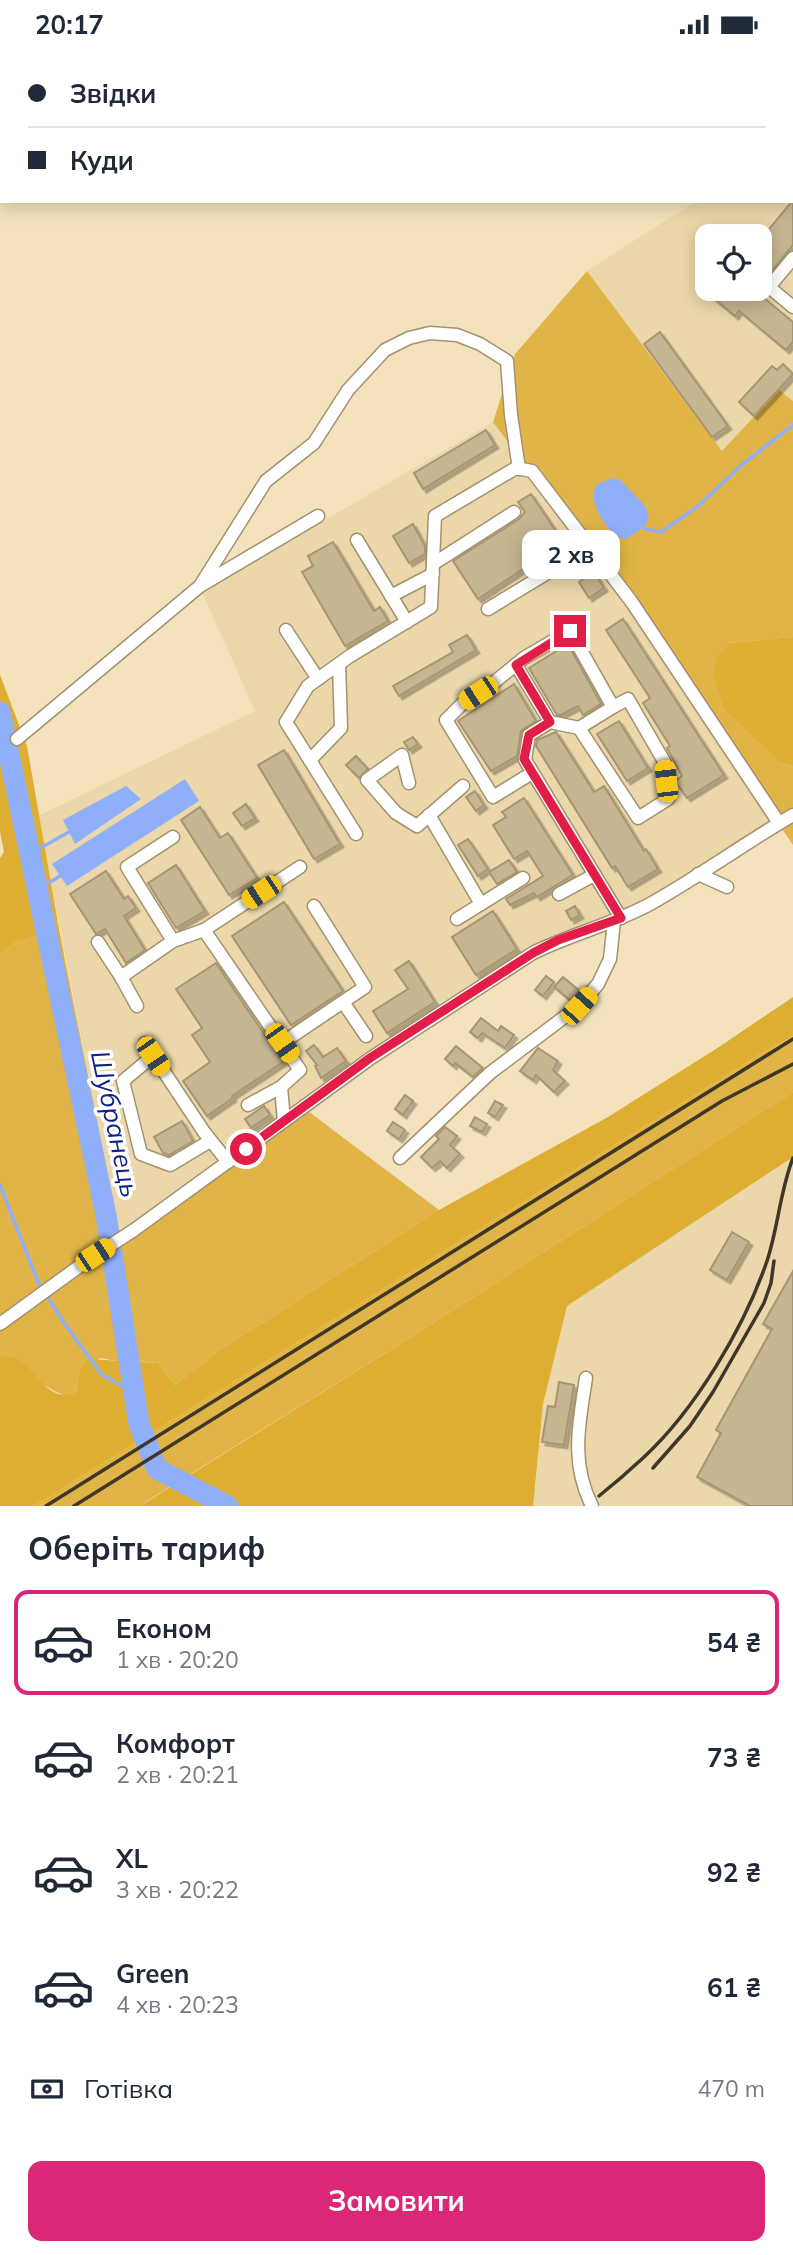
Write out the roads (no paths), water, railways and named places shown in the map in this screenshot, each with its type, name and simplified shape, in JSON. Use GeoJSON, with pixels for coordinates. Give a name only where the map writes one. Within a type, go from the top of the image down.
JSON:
{"type":"FeatureCollection","features":[{"type":"Feature","properties":{"kind":"lane"},"geometry":{"type":"LineString","coordinates":[[793,258],[769,286],[793,307]]}},
{"type":"Feature","properties":{"kind":"lane"},"geometry":{"type":"LineString","coordinates":[[200,586],[267,481],[314,443],[348,390],[385,350],[409,338],[430,333],[457,335],[480,344],[507,361],[510,415],[519,469]]}},
{"type":"Feature","properties":{"kind":"lane"},"geometry":{"type":"LineString","coordinates":[[356,834],[286,722],[308,686],[431,607],[435,516],[516,468],[532,471],[631,601],[779,823]]}},
{"type":"Feature","properties":{"kind":"lane"},"geometry":{"type":"LineString","coordinates":[[391,596],[514,512]]}},
{"type":"Feature","properties":{"kind":"lane"},"geometry":{"type":"LineString","coordinates":[[17,739],[200,586],[318,516]]}},
{"type":"Feature","properties":{"kind":"lane"},"geometry":{"type":"LineString","coordinates":[[357,540],[407,622]]}},
{"type":"Feature","properties":{"kind":"lane"},"geometry":{"type":"LineString","coordinates":[[488,609],[590,547]]}},
{"type":"Feature","properties":{"kind":"lane"},"geometry":{"type":"LineString","coordinates":[[286,629],[318,679]]}},
{"type":"Feature","properties":{"kind":"lane"},"geometry":{"type":"LineString","coordinates":[[532,773],[493,797],[446,720],[464,702],[570,631],[613,707]]}},
{"type":"Feature","properties":{"kind":"lane"},"geometry":{"type":"LineString","coordinates":[[310,760],[341,728],[339,664]]}},
{"type":"Feature","properties":{"kind":"lane"},"geometry":{"type":"LineString","coordinates":[[516,665],[550,722]]}},
{"type":"Feature","properties":{"kind":"lane"},"geometry":{"type":"LineString","coordinates":[[400,1158],[491,1073],[579,1006],[598,984],[610,959],[617,919],[594,875],[524,759],[529,735],[550,722],[579,728],[628,699],[665,763],[668,799],[638,818],[579,728]]}},
{"type":"Feature","properties":{"kind":"lane"},"geometry":{"type":"LineString","coordinates":[[409,783],[402,755],[367,780],[396,813],[417,826],[478,773]]}},
{"type":"Feature","properties":{"kind":"lane"},"geometry":{"type":"LineString","coordinates":[[429,815],[481,904]]}},
{"type":"Feature","properties":{"kind":"lane"},"geometry":{"type":"LineString","coordinates":[[0,1324],[370,1058],[533,953],[558,940],[650,904],[793,815]]}},
{"type":"Feature","properties":{"kind":"lane"},"geometry":{"type":"LineString","coordinates":[[173,837],[127,867],[173,941]]}},
{"type":"Feature","properties":{"kind":"lane"},"geometry":{"type":"LineString","coordinates":[[121,977],[173,941],[204,930],[300,867]]}},
{"type":"Feature","properties":{"kind":"lane"},"geometry":{"type":"LineString","coordinates":[[698,874],[727,887]]}},
{"type":"Feature","properties":{"kind":"lane"},"geometry":{"type":"LineString","coordinates":[[559,894],[594,875]]}},
{"type":"Feature","properties":{"kind":"lane"},"geometry":{"type":"LineString","coordinates":[[457,919],[523,878]]}},
{"type":"Feature","properties":{"kind":"lane"},"geometry":{"type":"LineString","coordinates":[[282,1043],[365,987],[314,906]]}},
{"type":"Feature","properties":{"kind":"lane"},"geometry":{"type":"LineString","coordinates":[[204,930],[300,1070],[281,1087],[248,1105]]}},
{"type":"Feature","properties":{"kind":"lane"},"geometry":{"type":"LineString","coordinates":[[98,942],[137,1006]]}},
{"type":"Feature","properties":{"kind":"lane"},"geometry":{"type":"LineString","coordinates":[[343,1002],[366,1036]]}},
{"type":"Feature","properties":{"kind":"lane"},"geometry":{"type":"LineString","coordinates":[[145,1042],[210,1141],[228,1162]]}},
{"type":"Feature","properties":{"kind":"lane"},"geometry":{"type":"LineString","coordinates":[[153,1056],[123,1081],[141,1154],[170,1165],[210,1141]]}},
{"type":"Feature","properties":{"kind":"lane"},"geometry":{"type":"LineString","coordinates":[[281,1087],[284,1121]]}},
{"type":"Feature","properties":{"kind":"lane"},"geometry":{"type":"LineString","coordinates":[[586,1378],[578,1431],[577,1464],[592,1506]]}},
{"type":"Feature","properties":{"kind":"water"},"geometry":{"type":"Polygon","coordinates":[[[614,478],[620,480],[647,511],[646,524],[625,539],[611,531],[601,518],[595,503],[595,489],[598,484],[614,478]]]}},
{"type":"Feature","properties":{"kind":"water"},"geometry":{"type":"Polygon","coordinates":[[[185,779],[199,801],[67,886],[52,864],[185,779]]]}},
{"type":"Feature","properties":{"kind":"water"},"geometry":{"type":"Polygon","coordinates":[[[126,786],[141,799],[75,844],[63,820],[126,786]]]}},
{"type":"Feature","properties":{"kind":"waterway"},"geometry":{"type":"LineString","coordinates":[[645,529],[661,532],[697,507],[744,463],[793,425]]}},
{"type":"Feature","properties":{"kind":"waterway","name":"Шубранець"},"geometry":{"type":"LineString","coordinates":[[0,712],[106,1215],[139,1424],[157,1469],[228,1506]]}},
{"type":"Feature","properties":{"kind":"waterway"},"geometry":{"type":"LineString","coordinates":[[30,854],[69,832]]}},
{"type":"Feature","properties":{"kind":"waterway"},"geometry":{"type":"LineString","coordinates":[[37,890],[60,876]]}},
{"type":"Feature","properties":{"kind":"waterway"},"geometry":{"type":"LineString","coordinates":[[0,1185],[38,1282],[62,1320],[102,1375],[135,1393]]}},
{"type":"Feature","properties":{"kind":"railway"},"geometry":{"type":"LineString","coordinates":[[46,1506],[793,1039]]}},
{"type":"Feature","properties":{"kind":"railway"},"geometry":{"type":"LineString","coordinates":[[74,1506],[722,1101],[793,1064]]}},
{"type":"Feature","properties":{"kind":"railway"},"geometry":{"type":"LineString","coordinates":[[599,1496],[662,1439],[716,1367],[745,1313],[767,1261],[793,1158]]}},
{"type":"Feature","properties":{"kind":"railway"},"geometry":{"type":"LineString","coordinates":[[653,1468],[690,1426],[713,1392],[764,1303],[771,1283],[774,1261]]}}]}
